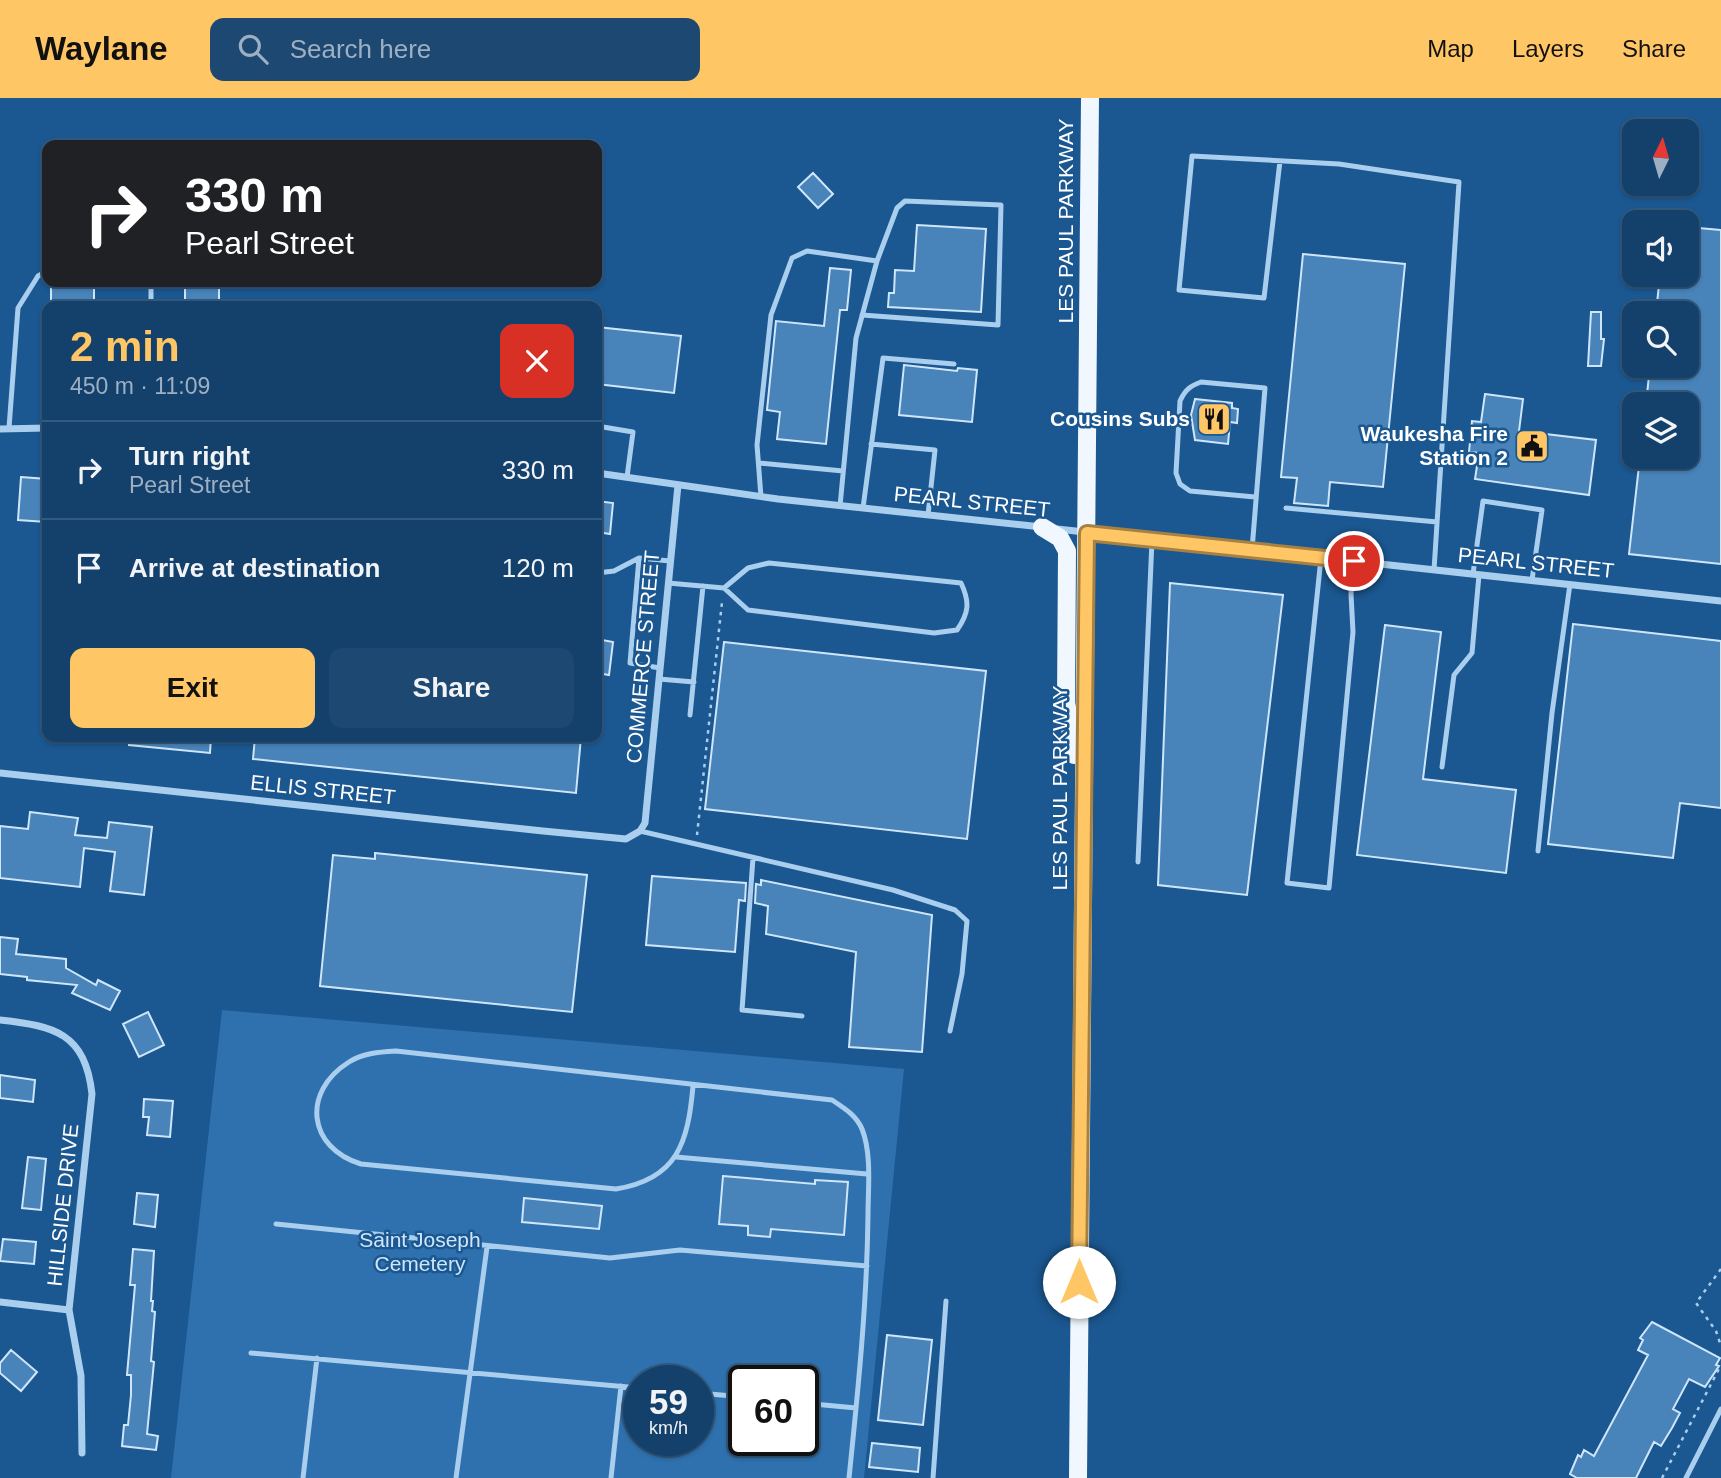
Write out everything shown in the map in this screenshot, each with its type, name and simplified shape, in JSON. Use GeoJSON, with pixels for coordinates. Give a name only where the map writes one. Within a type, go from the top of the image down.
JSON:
{"type":"FeatureCollection","features":[{"type":"Feature","properties":{"kind":"main road","name":"LES PAUL PARKWAY"},"geometry":{"type":"LineString","coordinates":[[1077,1478],[1090,98]]}},
{"type":"Feature","properties":{"kind":"main road"},"geometry":{"type":"LineString","coordinates":[[1042,527],[1060,538],[1067,551],[1066,704],[1083,807]]}},
{"type":"Feature","properties":{"kind":"street"},"geometry":{"type":"LineString","coordinates":[[0,429],[42,428]]}},
{"type":"Feature","properties":{"kind":"street","name":"PEARL STREET"},"geometry":{"type":"LineString","coordinates":[[602,474],[839,506],[1721,601]]}},
{"type":"Feature","properties":{"kind":"street","name":"COMMERCE STREET"},"geometry":{"type":"LineString","coordinates":[[640,831],[645,823],[678,485]]}},
{"type":"Feature","properties":{"kind":"street","name":"ELLIS STREET"},"geometry":{"type":"LineString","coordinates":[[0,773],[626,839],[640,831]]}},
{"type":"Feature","properties":{"kind":"street","name":"HILLSIDE DRIVE"},"geometry":{"type":"LineString","coordinates":[[0,1020],[36,1024],[63,1034],[84,1058],[90,1075],[92,1094],[69,1310],[81,1376],[82,1453]]}},
{"type":"Feature","properties":{"kind":"street"},"geometry":{"type":"LineString","coordinates":[[0,1302],[69,1310]]}},
{"type":"Feature","properties":{"kind":"lane"},"geometry":{"type":"LineString","coordinates":[[1280,161],[1264,298],[1179,290],[1192,156],[1339,164],[1460,182],[1434,570]]}},
{"type":"Feature","properties":{"kind":"lane"},"geometry":{"type":"LineString","coordinates":[[839,506],[856,338],[862,315],[877,261],[897,208],[905,201],[1000,205],[998,325],[862,315]]}},
{"type":"Feature","properties":{"kind":"lane"},"geometry":{"type":"LineString","coordinates":[[761,497],[757,445],[771,315],[792,258],[807,251],[877,261]]}},
{"type":"Feature","properties":{"kind":"lane"},"geometry":{"type":"LineString","coordinates":[[9,429],[18,308],[42,274]]}},
{"type":"Feature","properties":{"kind":"lane"},"geometry":{"type":"LineString","coordinates":[[863,508],[883,358],[954,363]]}},
{"type":"Feature","properties":{"kind":"lane"},"geometry":{"type":"LineString","coordinates":[[1252,550],[1265,388],[1201,382],[1192,385],[1180,401],[1176,473],[1180,484],[1190,491],[1255,497]]}},
{"type":"Feature","properties":{"kind":"lane"},"geometry":{"type":"LineString","coordinates":[[602,427],[633,432],[627,477]]}},
{"type":"Feature","properties":{"kind":"lane"},"geometry":{"type":"LineString","coordinates":[[871,444],[935,450],[928,515]]}},
{"type":"Feature","properties":{"kind":"lane"},"geometry":{"type":"LineString","coordinates":[[758,463],[843,471]]}},
{"type":"Feature","properties":{"kind":"lane"},"geometry":{"type":"LineString","coordinates":[[1442,767],[1454,675],[1472,653],[1483,501],[1542,510],[1532,580]]}},
{"type":"Feature","properties":{"kind":"lane"},"geometry":{"type":"LineString","coordinates":[[1286,508],[1437,522]]}},
{"type":"Feature","properties":{"kind":"lane"},"geometry":{"type":"LineString","coordinates":[[1138,862],[1152,540]]}},
{"type":"Feature","properties":{"kind":"lane"},"geometry":{"type":"LineString","coordinates":[[639,558],[631,663],[660,668]]}},
{"type":"Feature","properties":{"kind":"lane"},"geometry":{"type":"LineString","coordinates":[[602,572],[614,571],[639,558],[670,561]]}},
{"type":"Feature","properties":{"kind":"lane"},"geometry":{"type":"LineString","coordinates":[[1321,558],[1287,883],[1329,888],[1353,632],[1351,594],[1354,561]]}},
{"type":"Feature","properties":{"kind":"lane"},"geometry":{"type":"LineString","coordinates":[[668,583],[724,588],[748,610],[934,634],[957,630],[967,616],[968,597],[961,583],[769,563],[748,568],[724,588]]}},
{"type":"Feature","properties":{"kind":"lane"},"geometry":{"type":"LineString","coordinates":[[1538,851],[1552,713],[1570,584]]}},
{"type":"Feature","properties":{"kind":"lane"},"geometry":{"type":"LineString","coordinates":[[690,715],[703,586]]}},
{"type":"Feature","properties":{"kind":"lane"},"geometry":{"type":"LineString","coordinates":[[659,679],[694,682]]}},
{"type":"Feature","properties":{"kind":"lane"},"geometry":{"type":"LineString","coordinates":[[640,831],[893,890],[955,910],[967,922],[962,974],[950,1031]]}},
{"type":"Feature","properties":{"kind":"lane"},"geometry":{"type":"LineString","coordinates":[[754,858],[742,1010],[802,1016]]}},
{"type":"Feature","properties":{"kind":"lane"},"geometry":{"type":"LineString","coordinates":[[693,1086],[688,1129],[676,1157],[664,1170],[649,1180],[617,1189],[382,1168],[344,1159],[329,1147],[318,1129],[316,1110],[322,1091],[332,1075],[350,1061],[371,1053],[396,1051],[832,1100],[855,1117],[861,1127],[865,1139],[867,1174],[867,1266],[849,1478]]}},
{"type":"Feature","properties":{"kind":"lane"},"geometry":{"type":"LineString","coordinates":[[676,1157],[867,1174]]}},
{"type":"Feature","properties":{"kind":"lane"},"geometry":{"type":"LineString","coordinates":[[276,1224],[610,1258],[680,1250],[867,1266]]}},
{"type":"Feature","properties":{"kind":"lane"},"geometry":{"type":"LineString","coordinates":[[456,1478],[486,1247]]}},
{"type":"Feature","properties":{"kind":"lane"},"geometry":{"type":"LineString","coordinates":[[933,1478],[946,1301]]}},
{"type":"Feature","properties":{"kind":"lane"},"geometry":{"type":"LineString","coordinates":[[251,1353],[621,1386],[611,1478]]}},
{"type":"Feature","properties":{"kind":"lane"},"geometry":{"type":"LineString","coordinates":[[303,1478],[317,1358]]}},
{"type":"Feature","properties":{"kind":"lane"},"geometry":{"type":"LineString","coordinates":[[819,1405],[856,1408]]}},
{"type":"Feature","properties":{"kind":"lane"},"geometry":{"type":"LineString","coordinates":[[1686,1478],[1721,1409]]}},
{"type":"Feature","properties":{"kind":"path"},"geometry":{"type":"LineString","coordinates":[[696,844],[724,588]]}},
{"type":"Feature","properties":{"kind":"path"},"geometry":{"type":"LineString","coordinates":[[1721,1269],[1696,1303],[1716,1331],[1721,1346]]}},
{"type":"Feature","properties":{"kind":"path"},"geometry":{"type":"LineString","coordinates":[[1661,1478],[1721,1365]]}},
{"type":"Feature","properties":{"kind":"green space","name":"Saint Joseph Cemetery"},"geometry":{"type":"Polygon","coordinates":[[[222,1010],[904,1069],[864,1478],[171,1478],[222,1010]]]}},
{"type":"Feature","properties":{"kind":"building"},"geometry":{"type":"Polygon","coordinates":[[[813,173],[833,194],[818,208],[798,187],[813,173]]]}},
{"type":"Feature","properties":{"kind":"building"},"geometry":{"type":"Polygon","coordinates":[[[917,225],[986,229],[981,312],[888,307],[889,293],[894,293],[895,270],[914,271],[917,225]]]}},
{"type":"Feature","properties":{"kind":"building"},"geometry":{"type":"Polygon","coordinates":[[[1699,228],[1721,230],[1721,564],[1629,554],[1639,469],[1699,469],[1699,392],[1647,392],[1649,378],[1699,378],[1699,301],[1657,301],[1659,287],[1699,287],[1699,228]]]}},
{"type":"Feature","properties":{"kind":"building"},"geometry":{"type":"Polygon","coordinates":[[[1303,254],[1405,264],[1383,487],[1330,482],[1328,506],[1294,503],[1297,478],[1281,477],[1303,254]]]}},
{"type":"Feature","properties":{"kind":"building"},"geometry":{"type":"Polygon","coordinates":[[[830,268],[851,270],[847,310],[840,310],[826,444],[777,439],[780,412],[767,410],[776,321],[824,326],[830,268]]]}},
{"type":"Feature","properties":{"kind":"building"},"geometry":{"type":"Polygon","coordinates":[[[51,287],[94,287],[94,301],[51,301],[51,287]]]}},
{"type":"Feature","properties":{"kind":"building"},"geometry":{"type":"Polygon","coordinates":[[[185,287],[219,287],[219,301],[185,301],[185,287]]]}},
{"type":"Feature","properties":{"kind":"building"},"geometry":{"type":"Polygon","coordinates":[[[1591,312],[1601,312],[1601,339],[1604,339],[1601,366],[1588,366],[1591,312]]]}},
{"type":"Feature","properties":{"kind":"building"},"geometry":{"type":"Polygon","coordinates":[[[602,328],[681,336],[674,393],[602,385],[602,328]]]}},
{"type":"Feature","properties":{"kind":"building"},"geometry":{"type":"Polygon","coordinates":[[[904,365],[957,371],[958,368],[977,370],[972,422],[899,415],[904,365]]]}},
{"type":"Feature","properties":{"kind":"building","name":"Waukesha Fire Station 2"},"geometry":{"type":"Polygon","coordinates":[[[1485,394],[1523,399],[1519,431],[1596,440],[1589,495],[1475,479],[1479,453],[1469,452],[1472,421],[1481,422],[1485,394]]]}},
{"type":"Feature","properties":{"kind":"building","name":"Cousins Subs"},"geometry":{"type":"Polygon","coordinates":[[[1195,399],[1232,403],[1232,408],[1238,409],[1237,423],[1230,422],[1228,444],[1195,440],[1191,415],[1195,399]]]}},
{"type":"Feature","properties":{"kind":"building"},"geometry":{"type":"Polygon","coordinates":[[[21,477],[42,479],[42,522],[18,520],[21,477]]]}},
{"type":"Feature","properties":{"kind":"building"},"geometry":{"type":"Polygon","coordinates":[[[602,502],[613,503],[610,534],[602,533],[602,502]]]}},
{"type":"Feature","properties":{"kind":"building"},"geometry":{"type":"Polygon","coordinates":[[[1170,583],[1283,595],[1247,895],[1158,885],[1170,583]]]}},
{"type":"Feature","properties":{"kind":"building"},"geometry":{"type":"Polygon","coordinates":[[[1573,624],[1721,641],[1721,808],[1680,803],[1673,858],[1548,844],[1573,624]]]}},
{"type":"Feature","properties":{"kind":"building"},"geometry":{"type":"Polygon","coordinates":[[[1385,625],[1441,632],[1423,779],[1516,790],[1506,873],[1357,855],[1385,625]]]}},
{"type":"Feature","properties":{"kind":"building"},"geometry":{"type":"Polygon","coordinates":[[[602,640],[613,642],[609,675],[602,674],[602,640]]]}},
{"type":"Feature","properties":{"kind":"building"},"geometry":{"type":"Polygon","coordinates":[[[724,642],[986,671],[967,839],[705,809],[724,642]]]}},
{"type":"Feature","properties":{"kind":"building"},"geometry":{"type":"Polygon","coordinates":[[[129,742],[211,742],[210,753],[129,745],[129,742]]]}},
{"type":"Feature","properties":{"kind":"building"},"geometry":{"type":"Polygon","coordinates":[[[255,742],[581,742],[576,793],[253,759],[255,742]]]}},
{"type":"Feature","properties":{"kind":"building"},"geometry":{"type":"Polygon","coordinates":[[[30,812],[78,818],[75,835],[107,838],[109,822],[152,827],[144,895],[110,891],[115,852],[84,848],[80,887],[0,878],[0,826],[28,829],[30,812]]]}},
{"type":"Feature","properties":{"kind":"building"},"geometry":{"type":"Polygon","coordinates":[[[375,853],[587,875],[572,1012],[320,986],[333,855],[375,859],[375,853]]]}},
{"type":"Feature","properties":{"kind":"building"},"geometry":{"type":"Polygon","coordinates":[[[652,876],[746,883],[745,901],[739,900],[735,952],[646,945],[652,876]]]}},
{"type":"Feature","properties":{"kind":"building"},"geometry":{"type":"Polygon","coordinates":[[[761,880],[932,915],[922,1052],[849,1047],[856,952],[766,934],[768,906],[755,903],[756,884],[761,885],[761,880]]]}},
{"type":"Feature","properties":{"kind":"building"},"geometry":{"type":"Polygon","coordinates":[[[0,937],[18,939],[16,954],[66,959],[66,968],[96,985],[98,980],[120,991],[110,1010],[72,993],[77,985],[27,980],[27,977],[0,974],[0,937]]]}},
{"type":"Feature","properties":{"kind":"building"},"geometry":{"type":"Polygon","coordinates":[[[148,1012],[164,1045],[139,1057],[123,1024],[148,1012]]]}},
{"type":"Feature","properties":{"kind":"building"},"geometry":{"type":"Polygon","coordinates":[[[0,1075],[35,1080],[33,1102],[0,1098],[0,1075]]]}},
{"type":"Feature","properties":{"kind":"building"},"geometry":{"type":"Polygon","coordinates":[[[144,1099],[173,1101],[170,1137],[147,1135],[149,1117],[143,1117],[144,1099]]]}},
{"type":"Feature","properties":{"kind":"building"},"geometry":{"type":"Polygon","coordinates":[[[28,1157],[46,1159],[41,1210],[22,1208],[28,1157]]]}},
{"type":"Feature","properties":{"kind":"building"},"geometry":{"type":"Polygon","coordinates":[[[723,1176],[815,1184],[815,1180],[848,1182],[844,1235],[771,1229],[770,1237],[748,1235],[748,1226],[719,1224],[723,1176]]]}},
{"type":"Feature","properties":{"kind":"building"},"geometry":{"type":"Polygon","coordinates":[[[137,1193],[158,1195],[155,1227],[134,1224],[137,1193]]]}},
{"type":"Feature","properties":{"kind":"building"},"geometry":{"type":"Polygon","coordinates":[[[524,1198],[602,1206],[599,1229],[522,1222],[524,1198]]]}},
{"type":"Feature","properties":{"kind":"building"},"geometry":{"type":"Polygon","coordinates":[[[3,1239],[36,1242],[34,1264],[0,1261],[3,1239]]]}},
{"type":"Feature","properties":{"kind":"building"},"geometry":{"type":"Polygon","coordinates":[[[133,1249],[154,1251],[151,1301],[152,1311],[155,1312],[151,1361],[154,1362],[147,1434],[158,1436],[156,1450],[122,1446],[124,1425],[128,1425],[131,1395],[131,1375],[127,1375],[135,1285],[130,1285],[133,1249]]]}},
{"type":"Feature","properties":{"kind":"building"},"geometry":{"type":"Polygon","coordinates":[[[1652,1322],[1720,1358],[1716,1365],[1719,1366],[1705,1387],[1689,1379],[1673,1409],[1680,1413],[1672,1428],[1661,1446],[1654,1442],[1636,1478],[1577,1478],[1570,1474],[1578,1455],[1581,1457],[1584,1450],[1594,1456],[1648,1355],[1638,1350],[1643,1340],[1640,1338],[1652,1322]]]}},
{"type":"Feature","properties":{"kind":"building"},"geometry":{"type":"Polygon","coordinates":[[[887,1335],[932,1340],[923,1425],[878,1420],[887,1335]]]}},
{"type":"Feature","properties":{"kind":"building"},"geometry":{"type":"Polygon","coordinates":[[[11,1350],[37,1372],[21,1391],[0,1373],[0,1363],[11,1350]]]}},
{"type":"Feature","properties":{"kind":"building"},"geometry":{"type":"Polygon","coordinates":[[[872,1443],[920,1448],[918,1472],[869,1467],[872,1443]]]}},
{"type":"Feature","properties":{"kind":"place","name":"Cousins Subs"},"geometry":{"type":"Point","coordinates":[1214,419]}},
{"type":"Feature","properties":{"kind":"place","name":"Waukesha Fire Station 2"},"geometry":{"type":"Point","coordinates":[1532,446]}},
{"type":"Feature","properties":{"kind":"route"},"geometry":{"type":"LineString","coordinates":[[1079,1282],[1087,533],[1354,561]]}}]}
